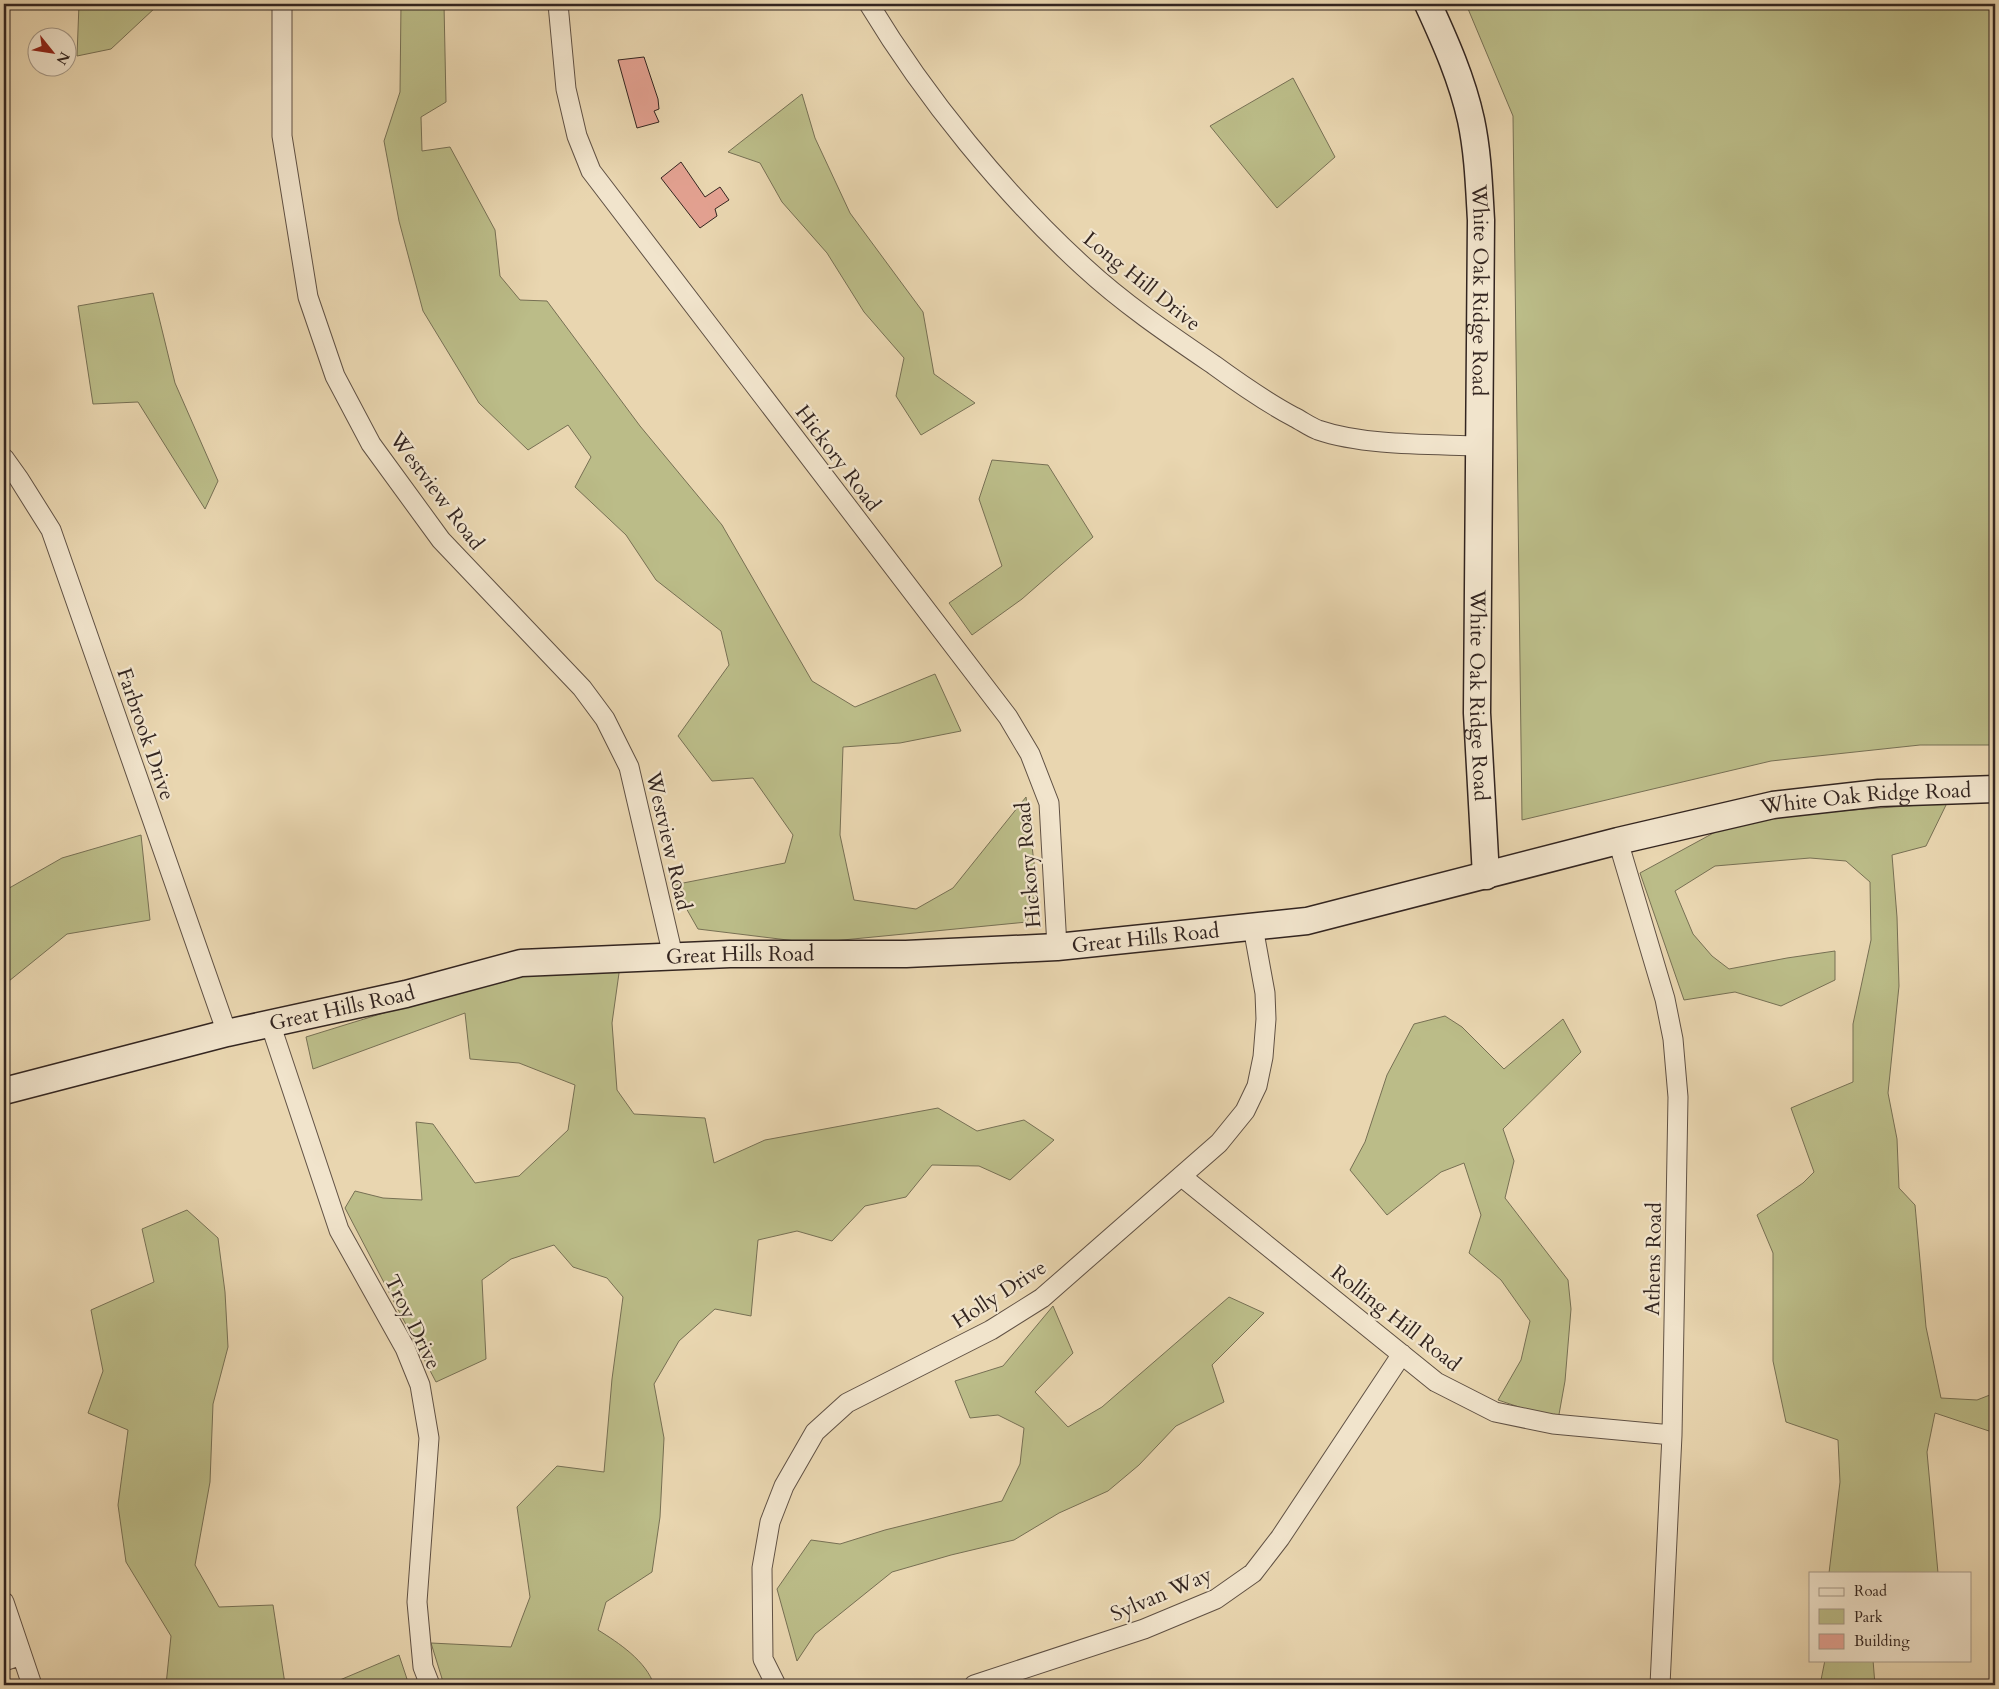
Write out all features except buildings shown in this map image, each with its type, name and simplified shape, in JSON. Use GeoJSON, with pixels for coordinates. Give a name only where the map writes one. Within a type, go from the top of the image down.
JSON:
{"type":"FeatureCollection","features":[{"type":"Feature","properties":{"kind":"street","name":"Westview Road"},"geometry":{"type":"LineString","coordinates":[[282,4],[282,136],[308,296],[335,376],[372,444],[441,540],[582,688],[605,719],[629,767],[673,956]]}},
{"type":"Feature","properties":{"kind":"street","name":"Hickory Road"},"geometry":{"type":"LineString","coordinates":[[558,4],[566,89],[577,136],[591,171],[1008,717],[1030,754],[1049,803],[1057,947]]}},
{"type":"Feature","properties":{"kind":"street","name":"Long Hill Drive"},"geometry":{"type":"LineString","coordinates":[[869,4],[895,47],[977,154],[1039,223],[1086,268],[1161,328],[1267,402],[1316,429],[1343,437],[1363,440],[1480,446]]}},
{"type":"Feature","properties":{"kind":"street","name":"White Oak Ridge Road"},"geometry":{"type":"LineString","coordinates":[[1428,4],[1461,83],[1471,119],[1476,150],[1482,220],[1477,713],[1486,876],[1618,841],[1773,805],[1879,793],[1995,789]]}},
{"type":"Feature","properties":{"kind":"street","name":"Farbrook Drive"},"geometry":{"type":"LineString","coordinates":[[4,458],[12,480],[51,530],[227,1033]]}},
{"type":"Feature","properties":{"kind":"street","name":"Athens Road"},"geometry":{"type":"LineString","coordinates":[[1618,841],[1665,999],[1673,1040],[1677,1087],[1672,1435],[1660,1685]]}},
{"type":"Feature","properties":{"kind":"street","name":"Great Hills Road"},"geometry":{"type":"LineString","coordinates":[[4,1091],[227,1033],[406,994],[521,963],[730,954],[906,954],[1057,947],[1307,921],[1486,876]]}},
{"type":"Feature","properties":{"kind":"street","name":"Holly Drive"},"geometry":{"type":"LineString","coordinates":[[776,1685],[763,1659],[762,1568],[770,1522],[784,1486],[816,1432],[847,1403],[991,1330],[1042,1298],[1219,1143],[1245,1111],[1257,1086],[1263,1057],[1266,1019],[1265,993],[1253,927]]}},
{"type":"Feature","properties":{"kind":"street","name":"Troy Drive"},"geometry":{"type":"LineString","coordinates":[[270,1023],[339,1230],[405,1348],[420,1386],[429,1438],[417,1602],[423,1667],[430,1685]]}},
{"type":"Feature","properties":{"kind":"street","name":"Rolling Hill Road"},"geometry":{"type":"LineString","coordinates":[[1181,1176],[1436,1382],[1495,1412],[1553,1424],[1672,1435]]}},
{"type":"Feature","properties":{"kind":"street","name":"Sylvan Way"},"geometry":{"type":"LineString","coordinates":[[974,1685],[1144,1630],[1216,1599],[1252,1573],[1280,1538],[1402,1354]]}},
{"type":"Feature","properties":{"kind":"street"},"geometry":{"type":"LineString","coordinates":[[4,1602],[12,1658],[32,1685]]}},
{"type":"Feature","properties":{"kind":"green space"},"geometry":{"type":"Polygon","coordinates":[[[79,4],[156,4],[156,7],[111,49],[78,56],[79,4]]]}},
{"type":"Feature","properties":{"kind":"green space"},"geometry":{"type":"Polygon","coordinates":[[[401,4],[444,4],[446,102],[421,117],[422,151],[450,147],[495,230],[500,276],[520,300],[547,301],[640,426],[722,525],[812,681],[855,707],[935,674],[961,731],[900,743],[843,747],[840,835],[854,900],[916,909],[953,888],[1026,797],[1037,887],[1027,922],[812,943],[698,929],[673,885],[785,863],[793,835],[753,778],[712,781],[678,736],[729,665],[721,631],[656,580],[626,535],[575,487],[591,457],[568,425],[528,450],[479,403],[423,311],[399,221],[384,141],[400,92],[401,4]]]}},
{"type":"Feature","properties":{"kind":"green space"},"geometry":{"type":"Polygon","coordinates":[[[1466,4],[1995,4],[1995,745],[1920,745],[1771,761],[1522,820],[1513,116],[1466,4]]]}},
{"type":"Feature","properties":{"kind":"green space"},"geometry":{"type":"Polygon","coordinates":[[[1293,78],[1335,157],[1277,208],[1210,126],[1293,78]]]}},
{"type":"Feature","properties":{"kind":"green space"},"geometry":{"type":"Polygon","coordinates":[[[802,94],[815,138],[850,213],[923,312],[934,374],[975,403],[921,435],[896,396],[904,358],[864,312],[827,253],[782,202],[760,163],[728,152],[802,94]]]}},
{"type":"Feature","properties":{"kind":"green space"},"geometry":{"type":"Polygon","coordinates":[[[153,293],[175,383],[218,481],[205,509],[138,402],[93,404],[78,306],[153,293]]]}},
{"type":"Feature","properties":{"kind":"green space"},"geometry":{"type":"Polygon","coordinates":[[[992,460],[1048,465],[1093,537],[1022,599],[972,635],[949,603],[1002,566],[979,499],[992,460]]]}},
{"type":"Feature","properties":{"kind":"green space"},"geometry":{"type":"Polygon","coordinates":[[[1947,803],[1926,846],[1892,855],[1897,917],[1899,986],[1888,1093],[1897,1139],[1899,1188],[1915,1205],[1926,1327],[1941,1398],[1977,1400],[1995,1393],[1995,1433],[1935,1413],[1927,1452],[1938,1572],[1829,1572],[1840,1482],[1838,1440],[1786,1422],[1773,1361],[1773,1253],[1757,1215],[1803,1183],[1814,1172],[1791,1108],[1853,1082],[1853,1024],[1871,940],[1870,882],[1846,861],[1810,858],[1715,866],[1675,891],[1693,934],[1712,956],[1729,969],[1835,951],[1835,980],[1781,1006],[1735,992],[1684,1000],[1640,873],[1730,824],[1826,812],[1947,803]]]}},
{"type":"Feature","properties":{"kind":"green space"},"geometry":{"type":"Polygon","coordinates":[[[141,835],[150,920],[67,934],[9,981],[4,982],[4,891],[62,858],[141,835]]]}},
{"type":"Feature","properties":{"kind":"green space"},"geometry":{"type":"Polygon","coordinates":[[[620,966],[612,1023],[617,1090],[634,1114],[705,1118],[714,1163],[765,1140],[938,1108],[977,1131],[1024,1120],[1054,1140],[1010,1180],[979,1166],[932,1165],[906,1197],[865,1206],[832,1241],[797,1231],[758,1240],[751,1316],[715,1309],[679,1341],[654,1384],[664,1438],[660,1517],[652,1572],[606,1602],[598,1630],[631,1653],[645,1668],[654,1685],[444,1685],[431,1643],[511,1647],[530,1597],[517,1507],[557,1466],[604,1472],[612,1379],[623,1297],[607,1278],[573,1267],[554,1245],[511,1259],[482,1280],[486,1359],[436,1382],[345,1208],[355,1191],[383,1198],[422,1200],[416,1122],[433,1124],[475,1183],[519,1176],[568,1130],[575,1085],[519,1063],[470,1059],[465,1013],[313,1069],[306,1037],[500,977],[620,966]]]}},
{"type":"Feature","properties":{"kind":"green space"},"geometry":{"type":"Polygon","coordinates":[[[1445,1016],[1462,1027],[1504,1069],[1563,1019],[1581,1052],[1503,1129],[1514,1161],[1505,1198],[1568,1280],[1571,1309],[1565,1381],[1558,1420],[1498,1400],[1521,1360],[1530,1321],[1501,1280],[1469,1253],[1481,1215],[1464,1163],[1441,1172],[1387,1215],[1350,1170],[1365,1142],[1387,1075],[1414,1024],[1445,1016]]]}},
{"type":"Feature","properties":{"kind":"green space"},"geometry":{"type":"Polygon","coordinates":[[[187,1210],[218,1238],[225,1292],[228,1347],[213,1404],[210,1482],[195,1565],[219,1607],[273,1605],[285,1684],[324,1685],[166,1685],[171,1636],[126,1562],[118,1505],[128,1430],[88,1413],[103,1371],[91,1310],[154,1282],[142,1229],[187,1210]]]}},
{"type":"Feature","properties":{"kind":"green space"},"geometry":{"type":"Polygon","coordinates":[[[1229,1297],[1264,1313],[1212,1365],[1224,1402],[1176,1426],[1139,1465],[1108,1491],[1059,1513],[1014,1540],[892,1572],[815,1634],[797,1661],[777,1589],[811,1540],[840,1544],[885,1530],[1002,1501],[1020,1464],[1024,1428],[998,1415],[970,1418],[955,1381],[1003,1366],[1053,1306],[1073,1353],[1035,1392],[1068,1427],[1102,1407],[1229,1297]]]}},
{"type":"Feature","properties":{"kind":"green space"},"geometry":{"type":"Polygon","coordinates":[[[399,1655],[409,1685],[328,1685],[399,1655]]]}},
{"type":"Feature","properties":{"kind":"green space"},"geometry":{"type":"Polygon","coordinates":[[[1825,1662],[1873,1662],[1875,1685],[1820,1685],[1825,1662]]]}}]}
